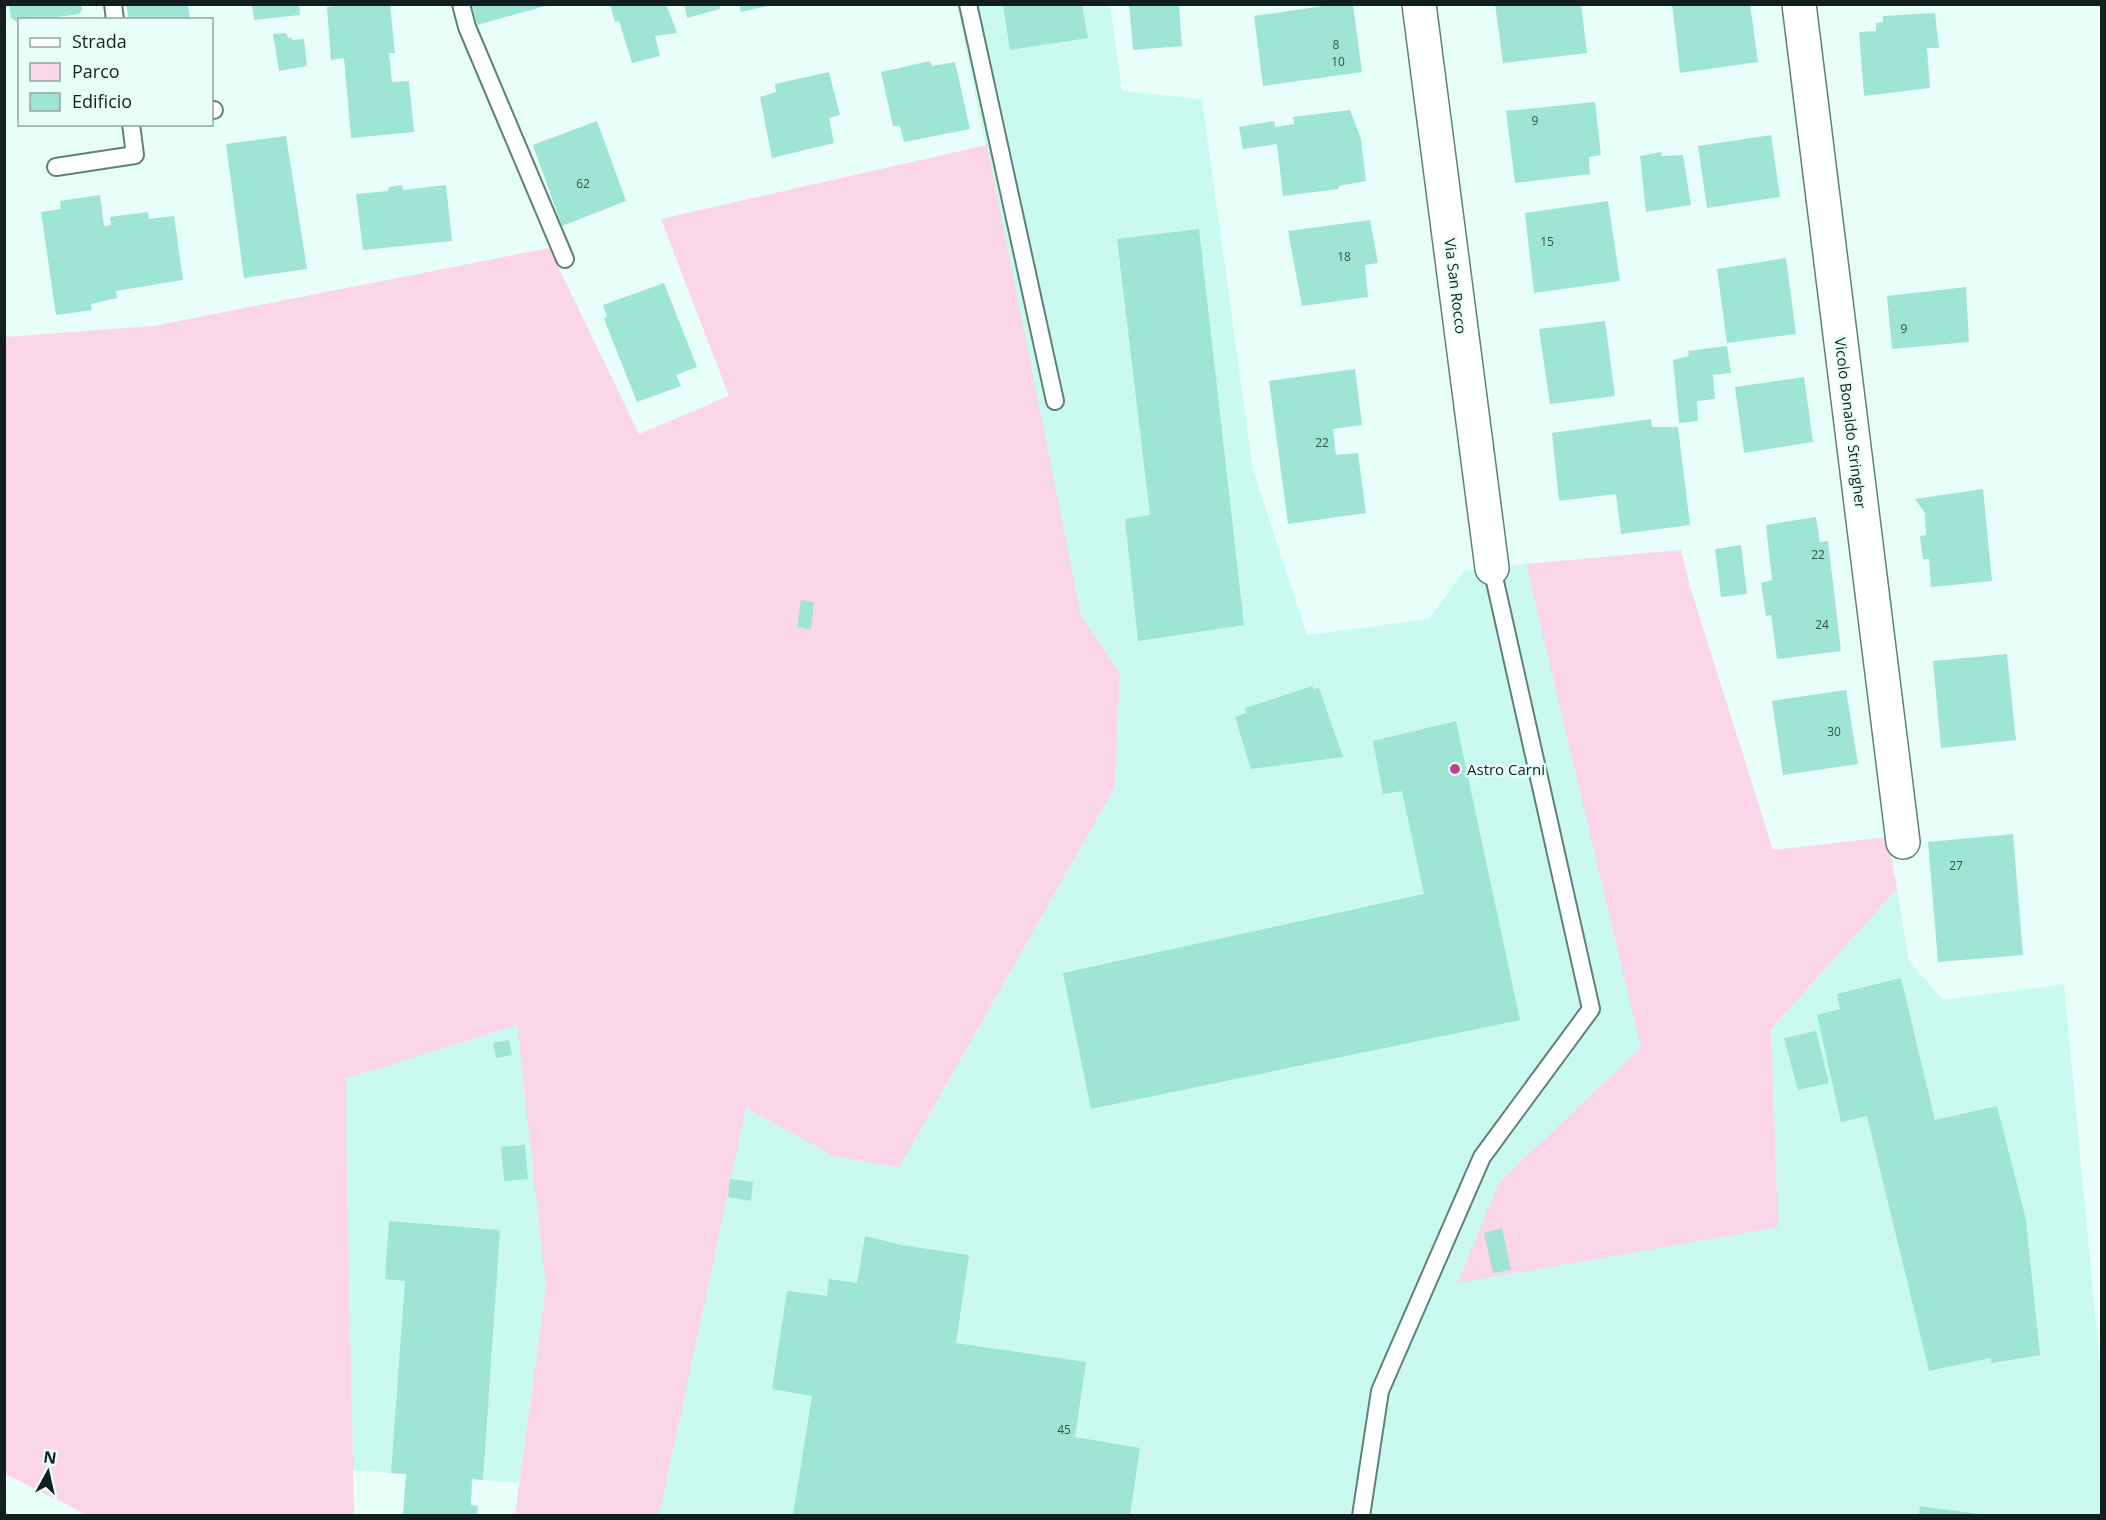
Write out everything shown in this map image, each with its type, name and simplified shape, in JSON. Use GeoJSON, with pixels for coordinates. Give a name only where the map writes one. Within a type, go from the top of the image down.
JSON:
{"type":"FeatureCollection","features":[{"type":"Feature","properties":{"kind":"street","name":"Via San Rocco"},"geometry":{"type":"LineString","coordinates":[[1419,4],[1492,568]]}},
{"type":"Feature","properties":{"kind":"street","name":"Vicolo Bonaldo Stringher"},"geometry":{"type":"LineString","coordinates":[[1799,4],[1903,842]]}},
{"type":"Feature","properties":{"kind":"lane"},"geometry":{"type":"LineString","coordinates":[[461,4],[467,27],[565,259]]}},
{"type":"Feature","properties":{"kind":"lane"},"geometry":{"type":"LineString","coordinates":[[968,4],[1055,401]]}},
{"type":"Feature","properties":{"kind":"lane"},"geometry":{"type":"LineString","coordinates":[[56,167],[135,155],[131,126]]}},
{"type":"Feature","properties":{"kind":"lane"},"geometry":{"type":"LineString","coordinates":[[1362,1515],[1380,1391],[1482,1157],[1591,1009],[1492,568]]}},
{"type":"Feature","properties":{"kind":"shaded area"},"geometry":{"type":"Polygon","coordinates":[[[957,5],[1110,5],[1122,91],[1202,99],[1253,470],[1307,635],[1429,619],[1464,571],[1526,564],[1642,1048],[1499,1182],[1778,1227],[1771,1029],[1897,889],[1909,961],[1943,1000],[2064,984],[2101,1376],[2101,1515],[658,1516],[746,1108],[833,1156],[899,1168],[1115,787],[1120,673],[1081,616],[957,5]]]}},
{"type":"Feature","properties":{"kind":"shaded area"},"geometry":{"type":"Polygon","coordinates":[[[517,1025],[546,1287],[519,1483],[353,1470],[345,1079],[517,1025]]]}},
{"type":"Feature","properties":{"kind":"green space"},"geometry":{"type":"Polygon","coordinates":[[[987,145],[1081,616],[1120,673],[1115,787],[899,1168],[833,1156],[746,1108],[659,1515],[515,1515],[546,1287],[517,1025],[345,1079],[354,1515],[87,1515],[5,1474],[4,337],[154,326],[549,248],[639,434],[729,396],[661,219],[987,145]]]}},
{"type":"Feature","properties":{"kind":"green space"},"geometry":{"type":"Polygon","coordinates":[[[1681,550],[1691,590],[1773,850],[1888,837],[1897,889],[1771,1029],[1778,1227],[1458,1283],[1499,1182],[1641,1048],[1526,564],[1681,550]]]}},
{"type":"Feature","properties":{"kind":"building"},"geometry":{"type":"Polygon","coordinates":[[[9,4],[81,4],[82,9],[79,14],[51,18],[18,18],[17,22],[11,18],[9,4]]]}},
{"type":"Feature","properties":{"kind":"building"},"geometry":{"type":"Polygon","coordinates":[[[126,4],[188,4],[190,18],[129,18],[126,4]]]}},
{"type":"Feature","properties":{"kind":"building"},"geometry":{"type":"Polygon","coordinates":[[[252,4],[299,4],[300,15],[254,20],[252,4]]]}},
{"type":"Feature","properties":{"kind":"building"},"geometry":{"type":"Polygon","coordinates":[[[390,4],[395,53],[389,53],[392,82],[409,81],[414,132],[351,138],[344,58],[331,60],[327,7],[390,4]]]}},
{"type":"Feature","properties":{"kind":"building"},"geometry":{"type":"Polygon","coordinates":[[[472,4],[549,4],[549,5],[477,25],[472,4]]]}},
{"type":"Feature","properties":{"kind":"building"},"geometry":{"type":"Polygon","coordinates":[[[610,4],[666,4],[677,33],[655,36],[660,56],[632,63],[619,21],[615,22],[610,4]]]}},
{"type":"Feature","properties":{"kind":"building"},"geometry":{"type":"Polygon","coordinates":[[[684,4],[719,4],[720,9],[687,18],[684,4]]]}},
{"type":"Feature","properties":{"kind":"building"},"geometry":{"type":"Polygon","coordinates":[[[739,4],[772,4],[772,5],[741,12],[739,4]]]}},
{"type":"Feature","properties":{"kind":"building"},"geometry":{"type":"Polygon","coordinates":[[[1129,4],[1179,4],[1182,46],[1133,50],[1129,4]]]}},
{"type":"Feature","properties":{"kind":"building"},"geometry":{"type":"Polygon","coordinates":[[[1337,4],[1353,4],[1362,72],[1263,86],[1254,16],[1337,4]]]}},
{"type":"Feature","properties":{"kind":"building"},"geometry":{"type":"Polygon","coordinates":[[[1495,4],[1581,4],[1587,53],[1503,63],[1495,4]]]}},
{"type":"Feature","properties":{"kind":"building"},"geometry":{"type":"Polygon","coordinates":[[[1672,4],[1750,4],[1758,62],[1680,73],[1672,4]]]}},
{"type":"Feature","properties":{"kind":"building"},"geometry":{"type":"Polygon","coordinates":[[[1003,5],[1082,5],[1088,38],[1010,50],[1003,5]]]}},
{"type":"Feature","properties":{"kind":"building"},"geometry":{"type":"Polygon","coordinates":[[[1935,13],[1939,48],[1927,48],[1930,88],[1864,96],[1859,32],[1876,31],[1876,23],[1883,22],[1883,16],[1935,13]]]}},
{"type":"Feature","properties":{"kind":"building"},"geometry":{"type":"Polygon","coordinates":[[[286,33],[292,40],[304,39],[307,66],[279,71],[273,34],[286,33]]]}},
{"type":"Feature","properties":{"kind":"building"},"geometry":{"type":"Polygon","coordinates":[[[930,61],[932,66],[955,62],[970,129],[904,142],[900,126],[893,126],[881,72],[930,61]]]}},
{"type":"Feature","properties":{"kind":"building"},"geometry":{"type":"Polygon","coordinates":[[[829,72],[840,115],[829,118],[834,143],[772,158],[760,97],[776,92],[775,84],[829,72]]]}},
{"type":"Feature","properties":{"kind":"building"},"geometry":{"type":"Polygon","coordinates":[[[1595,102],[1601,155],[1589,157],[1590,174],[1515,183],[1506,111],[1595,102]]]}},
{"type":"Feature","properties":{"kind":"building"},"geometry":{"type":"Polygon","coordinates":[[[1350,110],[1361,139],[1366,181],[1339,186],[1338,189],[1283,196],[1277,144],[1243,149],[1239,127],[1274,121],[1275,127],[1294,124],[1293,117],[1350,110]]]}},
{"type":"Feature","properties":{"kind":"building"},"geometry":{"type":"Polygon","coordinates":[[[597,121],[626,201],[562,226],[533,145],[597,121]]]}},
{"type":"Feature","properties":{"kind":"building"},"geometry":{"type":"Polygon","coordinates":[[[1771,135],[1780,197],[1707,208],[1698,146],[1771,135]]]}},
{"type":"Feature","properties":{"kind":"building"},"geometry":{"type":"Polygon","coordinates":[[[286,136],[307,269],[244,278],[226,144],[286,136]]]}},
{"type":"Feature","properties":{"kind":"building"},"geometry":{"type":"Polygon","coordinates":[[[1661,152],[1662,156],[1683,155],[1691,205],[1646,212],[1640,156],[1661,152]]]}},
{"type":"Feature","properties":{"kind":"building"},"geometry":{"type":"Polygon","coordinates":[[[402,185],[403,190],[446,185],[452,241],[363,250],[356,194],[388,191],[389,187],[402,185]]]}},
{"type":"Feature","properties":{"kind":"building"},"geometry":{"type":"Polygon","coordinates":[[[100,195],[104,226],[111,225],[110,217],[148,212],[149,219],[174,216],[183,280],[116,291],[117,298],[91,304],[92,310],[56,315],[41,212],[61,209],[60,201],[100,195]]]}},
{"type":"Feature","properties":{"kind":"building"},"geometry":{"type":"Polygon","coordinates":[[[1608,201],[1620,281],[1534,293],[1525,213],[1608,201]]]}},
{"type":"Feature","properties":{"kind":"building"},"geometry":{"type":"Polygon","coordinates":[[[1370,220],[1378,263],[1365,265],[1368,297],[1302,306],[1288,231],[1370,220]]]}},
{"type":"Feature","properties":{"kind":"building"},"geometry":{"type":"Polygon","coordinates":[[[1199,229],[1244,625],[1138,641],[1125,519],[1150,515],[1117,239],[1199,229]]]}},
{"type":"Feature","properties":{"kind":"building"},"geometry":{"type":"Polygon","coordinates":[[[1786,258],[1796,334],[1727,343],[1717,269],[1786,258]]]}},
{"type":"Feature","properties":{"kind":"building"},"geometry":{"type":"Polygon","coordinates":[[[664,283],[697,367],[676,375],[681,386],[637,402],[604,319],[607,316],[603,305],[664,283]]]}},
{"type":"Feature","properties":{"kind":"building"},"geometry":{"type":"Polygon","coordinates":[[[1966,287],[1969,342],[1892,349],[1887,296],[1966,287]]]}},
{"type":"Feature","properties":{"kind":"building"},"geometry":{"type":"Polygon","coordinates":[[[1605,321],[1615,396],[1550,404],[1539,329],[1605,321]]]}},
{"type":"Feature","properties":{"kind":"building"},"geometry":{"type":"Polygon","coordinates":[[[1727,346],[1731,373],[1713,375],[1715,399],[1697,401],[1698,421],[1679,423],[1673,360],[1689,356],[1688,351],[1727,346]]]}},
{"type":"Feature","properties":{"kind":"building"},"geometry":{"type":"Polygon","coordinates":[[[1355,369],[1362,425],[1333,429],[1336,455],[1358,453],[1366,513],[1288,524],[1269,381],[1355,369]]]}},
{"type":"Feature","properties":{"kind":"building"},"geometry":{"type":"Polygon","coordinates":[[[1804,377],[1813,442],[1744,453],[1735,387],[1804,377]]]}},
{"type":"Feature","properties":{"kind":"building"},"geometry":{"type":"Polygon","coordinates":[[[1651,419],[1652,427],[1678,427],[1690,525],[1621,534],[1616,494],[1559,501],[1552,433],[1651,419]]]}},
{"type":"Feature","properties":{"kind":"building"},"geometry":{"type":"Polygon","coordinates":[[[1983,489],[1992,581],[1931,587],[1929,559],[1923,559],[1920,536],[1926,535],[1925,513],[1915,499],[1983,489]]]}},
{"type":"Feature","properties":{"kind":"building"},"geometry":{"type":"Polygon","coordinates":[[[1816,517],[1820,542],[1828,541],[1841,651],[1777,659],[1771,615],[1766,616],[1761,583],[1772,580],[1766,525],[1816,517]]]}},
{"type":"Feature","properties":{"kind":"building"},"geometry":{"type":"Polygon","coordinates":[[[1741,545],[1747,594],[1721,597],[1715,549],[1741,545]]]}},
{"type":"Feature","properties":{"kind":"building"},"geometry":{"type":"Polygon","coordinates":[[[801,600],[814,602],[811,629],[797,627],[801,600]]]}},
{"type":"Feature","properties":{"kind":"building"},"geometry":{"type":"Polygon","coordinates":[[[2007,654],[2016,740],[1941,748],[1933,661],[2007,654]]]}},
{"type":"Feature","properties":{"kind":"building"},"geometry":{"type":"Polygon","coordinates":[[[1312,686],[1314,689],[1319,688],[1343,757],[1251,769],[1235,717],[1246,713],[1245,708],[1312,686]]]}},
{"type":"Feature","properties":{"kind":"building"},"geometry":{"type":"Polygon","coordinates":[[[1846,690],[1858,764],[1783,775],[1772,701],[1846,690]]]}},
{"type":"Feature","properties":{"kind":"building"},"geometry":{"type":"Polygon","coordinates":[[[1456,721],[1520,1020],[1091,1109],[1063,973],[1424,894],[1402,791],[1383,794],[1373,741],[1456,721]]]}},
{"type":"Feature","properties":{"kind":"building"},"geometry":{"type":"Polygon","coordinates":[[[2013,834],[2023,955],[1938,962],[1928,842],[2013,834]]]}},
{"type":"Feature","properties":{"kind":"building"},"geometry":{"type":"Polygon","coordinates":[[[1901,978],[1935,1120],[1997,1106],[2026,1220],[2040,1355],[1992,1363],[1990,1358],[1929,1371],[1867,1116],[1841,1122],[1817,1015],[1840,1009],[1837,994],[1901,978]]]}},
{"type":"Feature","properties":{"kind":"building"},"geometry":{"type":"Polygon","coordinates":[[[1816,1031],[1829,1083],[1798,1090],[1784,1038],[1816,1031]]]}},
{"type":"Feature","properties":{"kind":"building"},"geometry":{"type":"Polygon","coordinates":[[[509,1040],[512,1055],[496,1058],[493,1043],[509,1040]]]}},
{"type":"Feature","properties":{"kind":"building"},"geometry":{"type":"Polygon","coordinates":[[[525,1145],[528,1179],[504,1181],[501,1147],[525,1145]]]}},
{"type":"Feature","properties":{"kind":"building"},"geometry":{"type":"Polygon","coordinates":[[[730,1179],[753,1182],[751,1201],[728,1197],[730,1179]]]}},
{"type":"Feature","properties":{"kind":"building"},"geometry":{"type":"Polygon","coordinates":[[[389,1221],[500,1230],[483,1480],[472,1479],[471,1505],[478,1506],[477,1515],[403,1515],[406,1474],[391,1473],[405,1281],[385,1279],[389,1221]]]}},
{"type":"Feature","properties":{"kind":"building"},"geometry":{"type":"Polygon","coordinates":[[[1502,1228],[1511,1270],[1493,1273],[1484,1233],[1502,1228]]]}},
{"type":"Feature","properties":{"kind":"building"},"geometry":{"type":"Polygon","coordinates":[[[865,1236],[901,1245],[969,1255],[956,1343],[1086,1362],[1075,1437],[1140,1448],[1130,1515],[793,1515],[812,1396],[772,1389],[787,1291],[827,1296],[829,1279],[857,1283],[865,1236]]]}},
{"type":"Feature","properties":{"kind":"building"},"geometry":{"type":"Polygon","coordinates":[[[1920,1506],[1979,1514],[1979,1515],[1919,1515],[1920,1506]]]}},
{"type":"Feature","properties":{"kind":"place","name":"Astro Carni"},"geometry":{"type":"Point","coordinates":[1455,769]}}]}
